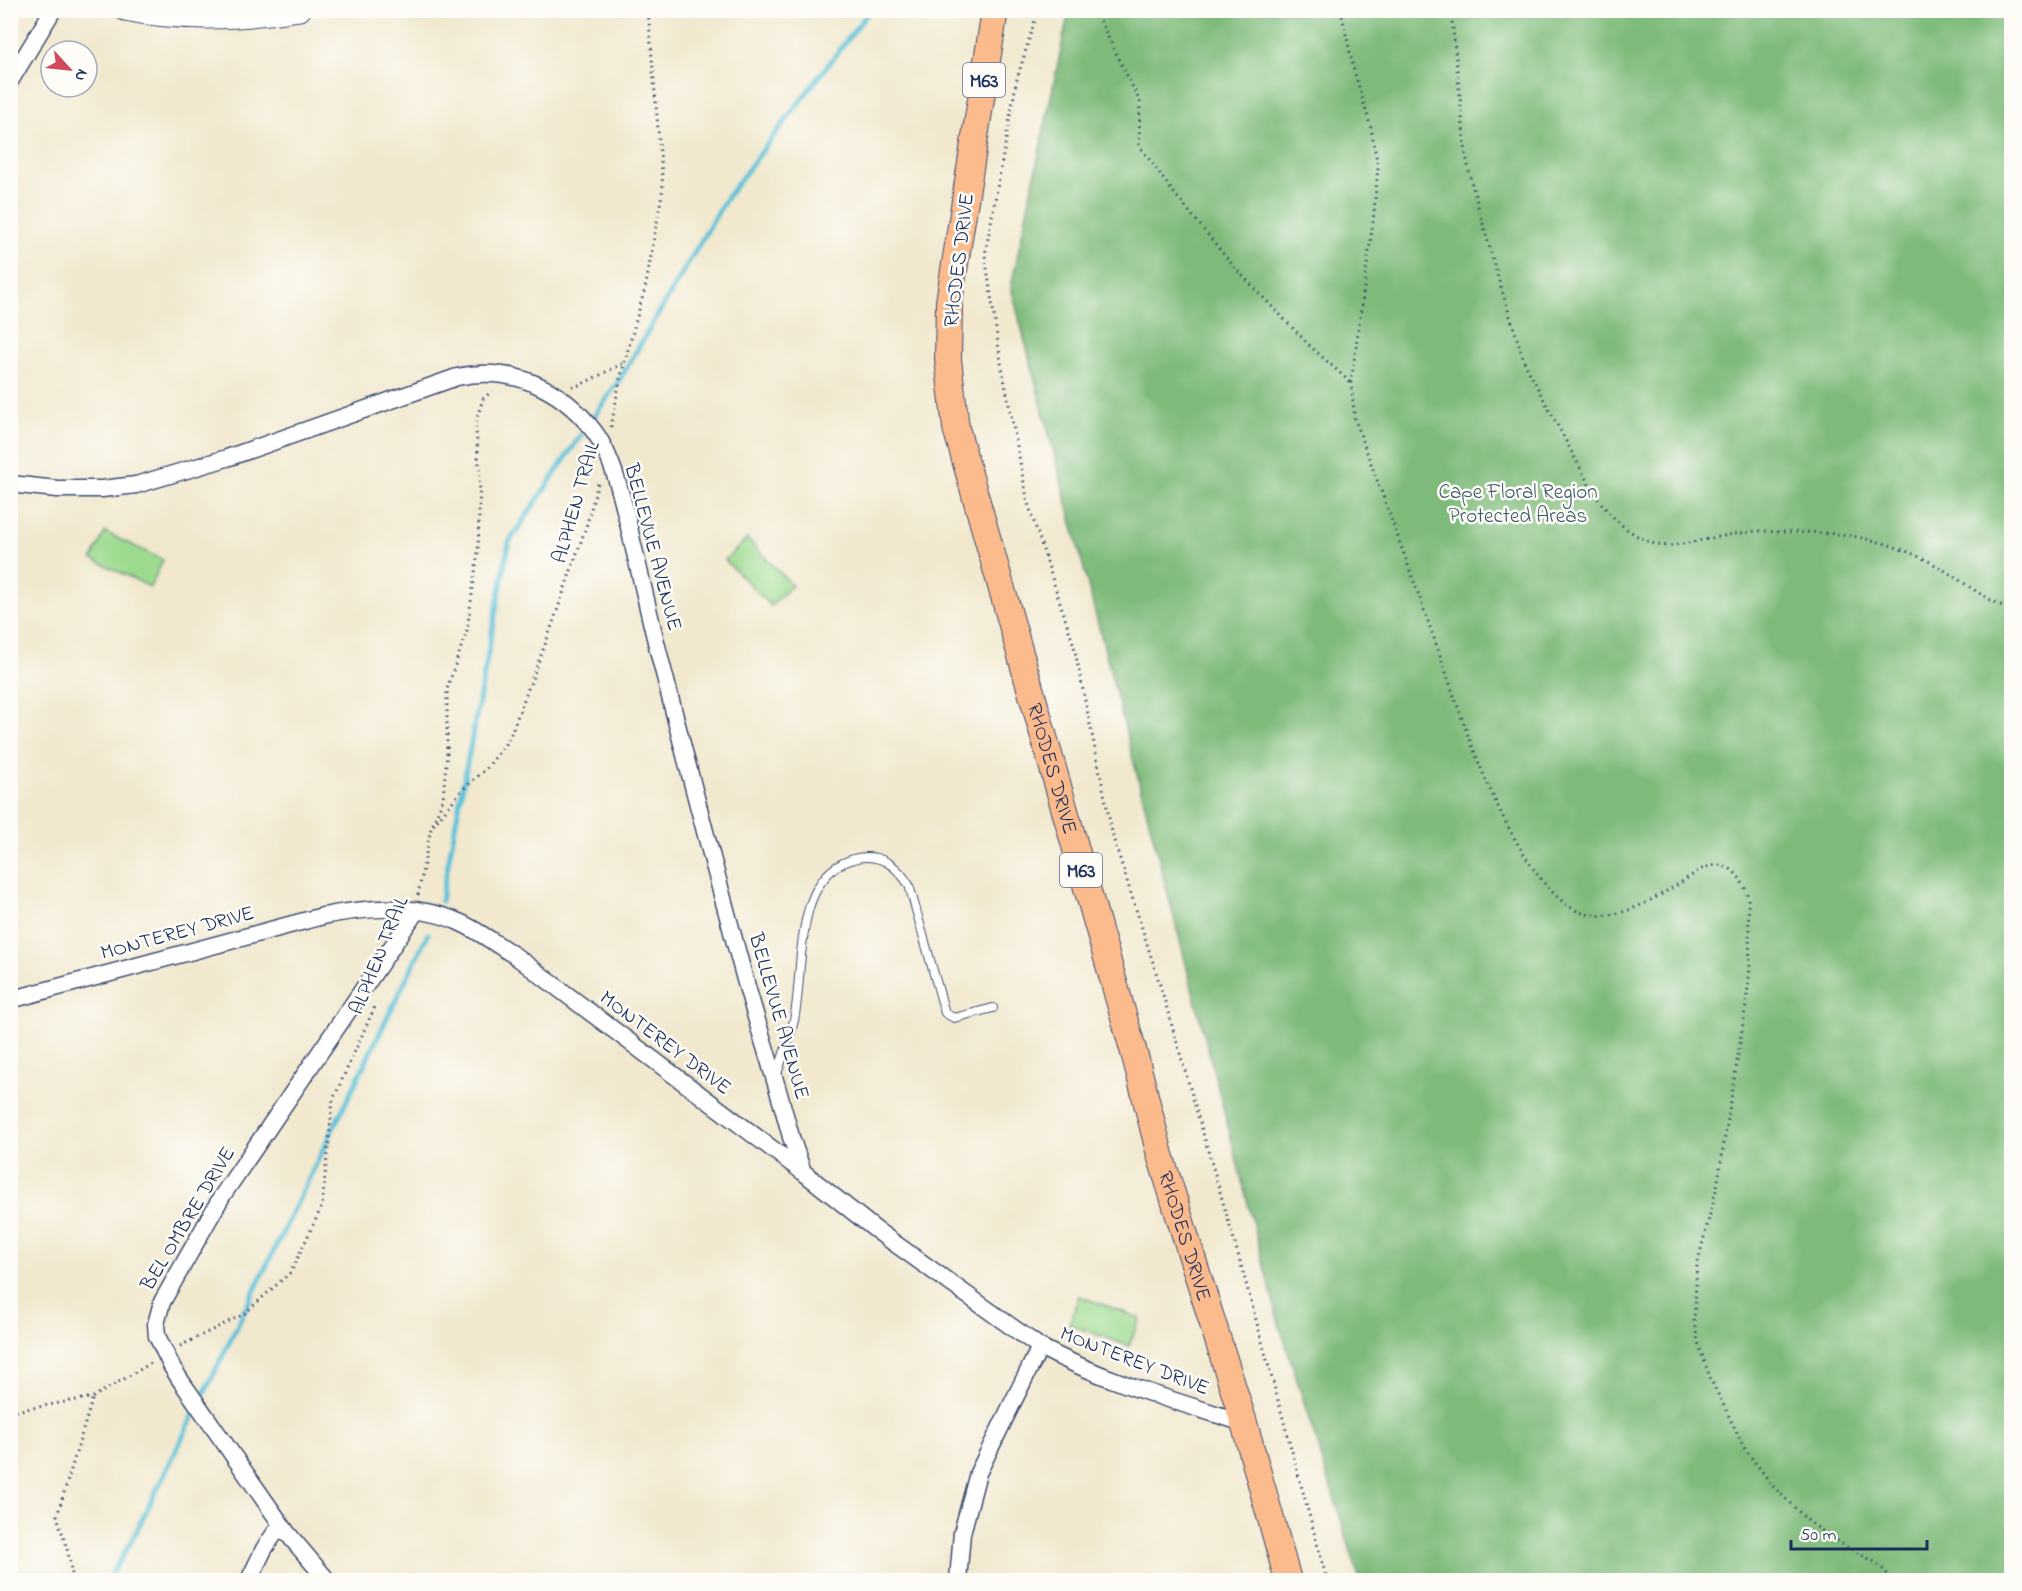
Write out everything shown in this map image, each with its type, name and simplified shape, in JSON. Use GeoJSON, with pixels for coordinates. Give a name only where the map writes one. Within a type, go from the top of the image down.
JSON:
{"type":"FeatureCollection","features":[{"type":"Feature","properties":{"kind":"main road","name":"RHODES DRIVE"},"geometry":{"type":"LineString","coordinates":[[995,10],[949,302],[948,359],[956,428],[1136,1060],[1160,1155],[1244,1423],[1288,1581]]}},
{"type":"Feature","properties":{"kind":"street"},"geometry":{"type":"LineString","coordinates":[[10,81],[53,10]]}},
{"type":"Feature","properties":{"kind":"street"},"geometry":{"type":"LineString","coordinates":[[125,10],[181,17],[231,18],[300,10]]}},
{"type":"Feature","properties":{"kind":"street","name":"BELLEVUE AVENUE"},"geometry":{"type":"LineString","coordinates":[[10,483],[57,489],[102,489],[136,485],[227,458],[477,372],[506,375],[538,384],[562,399],[594,430],[621,492],[699,812],[791,1137],[803,1172]]}},
{"type":"Feature","properties":{"kind":"street","name":"MONTEREY DRIVE"},"geometry":{"type":"LineString","coordinates":[[10,1000],[351,910],[376,908],[417,910],[458,921],[514,955],[803,1172],[876,1230],[1040,1347],[1102,1375],[1164,1398],[1244,1423]]}},
{"type":"Feature","properties":{"kind":"street","name":"BEL OMBRE DRIVE"},"geometry":{"type":"LineString","coordinates":[[327,1581],[281,1524],[181,1381],[157,1336],[156,1324],[158,1312],[171,1285],[222,1196],[417,910]]}},
{"type":"Feature","properties":{"kind":"street"},"geometry":{"type":"LineString","coordinates":[[958,1581],[962,1533],[978,1473],[1040,1347]]}},
{"type":"Feature","properties":{"kind":"street"},"geometry":{"type":"LineString","coordinates":[[249,1581],[264,1549],[281,1524]]}},
{"type":"Feature","properties":{"kind":"lane"},"geometry":{"type":"LineString","coordinates":[[775,1080],[794,1019],[811,901],[818,886],[828,874],[838,866],[860,857],[881,859],[892,865],[909,885],[945,1013],[954,1018],[993,1008]]}},
{"type":"Feature","properties":{"kind":"path","name":"ALPHEN TRAIL"},"geometry":{"type":"LineString","coordinates":[[417,910],[421,874],[431,828],[462,790],[486,769],[509,739],[583,538],[606,454],[624,363],[646,284],[663,188],[648,10]]}},
{"type":"Feature","properties":{"kind":"path"},"geometry":{"type":"LineString","coordinates":[[1038,10],[1017,79],[985,255],[1005,386],[1028,503],[1074,646],[1113,837],[1161,991],[1233,1238],[1328,1581]]}},
{"type":"Feature","properties":{"kind":"path"},"geometry":{"type":"LineString","coordinates":[[1095,10],[1140,102],[1139,145],[1170,188],[1234,267],[1301,337],[1351,383]]}},
{"type":"Feature","properties":{"kind":"path"},"geometry":{"type":"LineString","coordinates":[[1341,10],[1353,67],[1371,128],[1378,167],[1373,222],[1351,383],[1355,420],[1492,798],[1524,855],[1548,887],[1568,906],[1591,916],[1620,914],[1700,870],[1714,865],[1728,868],[1740,876],[1745,885],[1749,906],[1750,968],[1717,1187],[1697,1265],[1694,1321],[1698,1346],[1711,1380],[1746,1449],[1772,1485],[1809,1522],[1848,1548],[1873,1561],[1886,1572],[1891,1581]]}},
{"type":"Feature","properties":{"kind":"path"},"geometry":{"type":"LineString","coordinates":[[1451,10],[1466,155],[1471,181],[1521,354],[1550,414],[1594,494],[1610,514],[1639,537],[1654,544],[1667,546],[1750,531],[1830,532],[1867,538],[1922,558],[1991,601],[2012,610]]}},
{"type":"Feature","properties":{"kind":"path"},"geometry":{"type":"LineString","coordinates":[[544,388],[555,389],[580,385],[624,363]]}},
{"type":"Feature","properties":{"kind":"path"},"geometry":{"type":"LineString","coordinates":[[431,828],[443,799],[447,752],[447,689],[466,630],[478,552],[480,476],[476,430],[478,414],[483,399],[499,387]]}},
{"type":"Feature","properties":{"kind":"path","name":"ALPHEN TRAIL"},"geometry":{"type":"LineString","coordinates":[[93,1397],[166,1354],[244,1314],[291,1272],[322,1206],[333,1100],[380,994]]}},
{"type":"Feature","properties":{"kind":"path"},"geometry":{"type":"LineString","coordinates":[[10,1412],[93,1397],[57,1516],[68,1552],[73,1581]]}},
{"type":"Feature","properties":{"kind":"green space","name":"Cape Floral Region Protected Areas"},"geometry":{"type":"Polygon","coordinates":[[[1069,11],[2011,11],[2011,1580],[1360,1580],[1278,1320],[1011,287],[1069,11]]]}},
{"type":"Feature","properties":{"kind":"green space"},"geometry":{"type":"Polygon","coordinates":[[[105,532],[163,560],[150,587],[92,559],[105,532]]]}},
{"type":"Feature","properties":{"kind":"green space"},"geometry":{"type":"Polygon","coordinates":[[[747,539],[792,585],[771,606],[725,560],[747,539]]]}},
{"type":"Feature","properties":{"kind":"green space"},"geometry":{"type":"Polygon","coordinates":[[[1079,1296],[1140,1318],[1129,1346],[1069,1324],[1079,1296]]]}},
{"type":"Feature","properties":{"kind":"waterway"},"geometry":{"type":"LineString","coordinates":[[595,415],[620,379],[727,197],[870,10]]}},
{"type":"Feature","properties":{"kind":"waterway"},"geometry":{"type":"LineString","coordinates":[[441,901],[509,542],[581,435]]}},
{"type":"Feature","properties":{"kind":"waterway"},"geometry":{"type":"LineString","coordinates":[[204,1394],[428,934]]}},
{"type":"Feature","properties":{"kind":"waterway"},"geometry":{"type":"LineString","coordinates":[[108,1580],[131,1542],[194,1414]]}}]}
